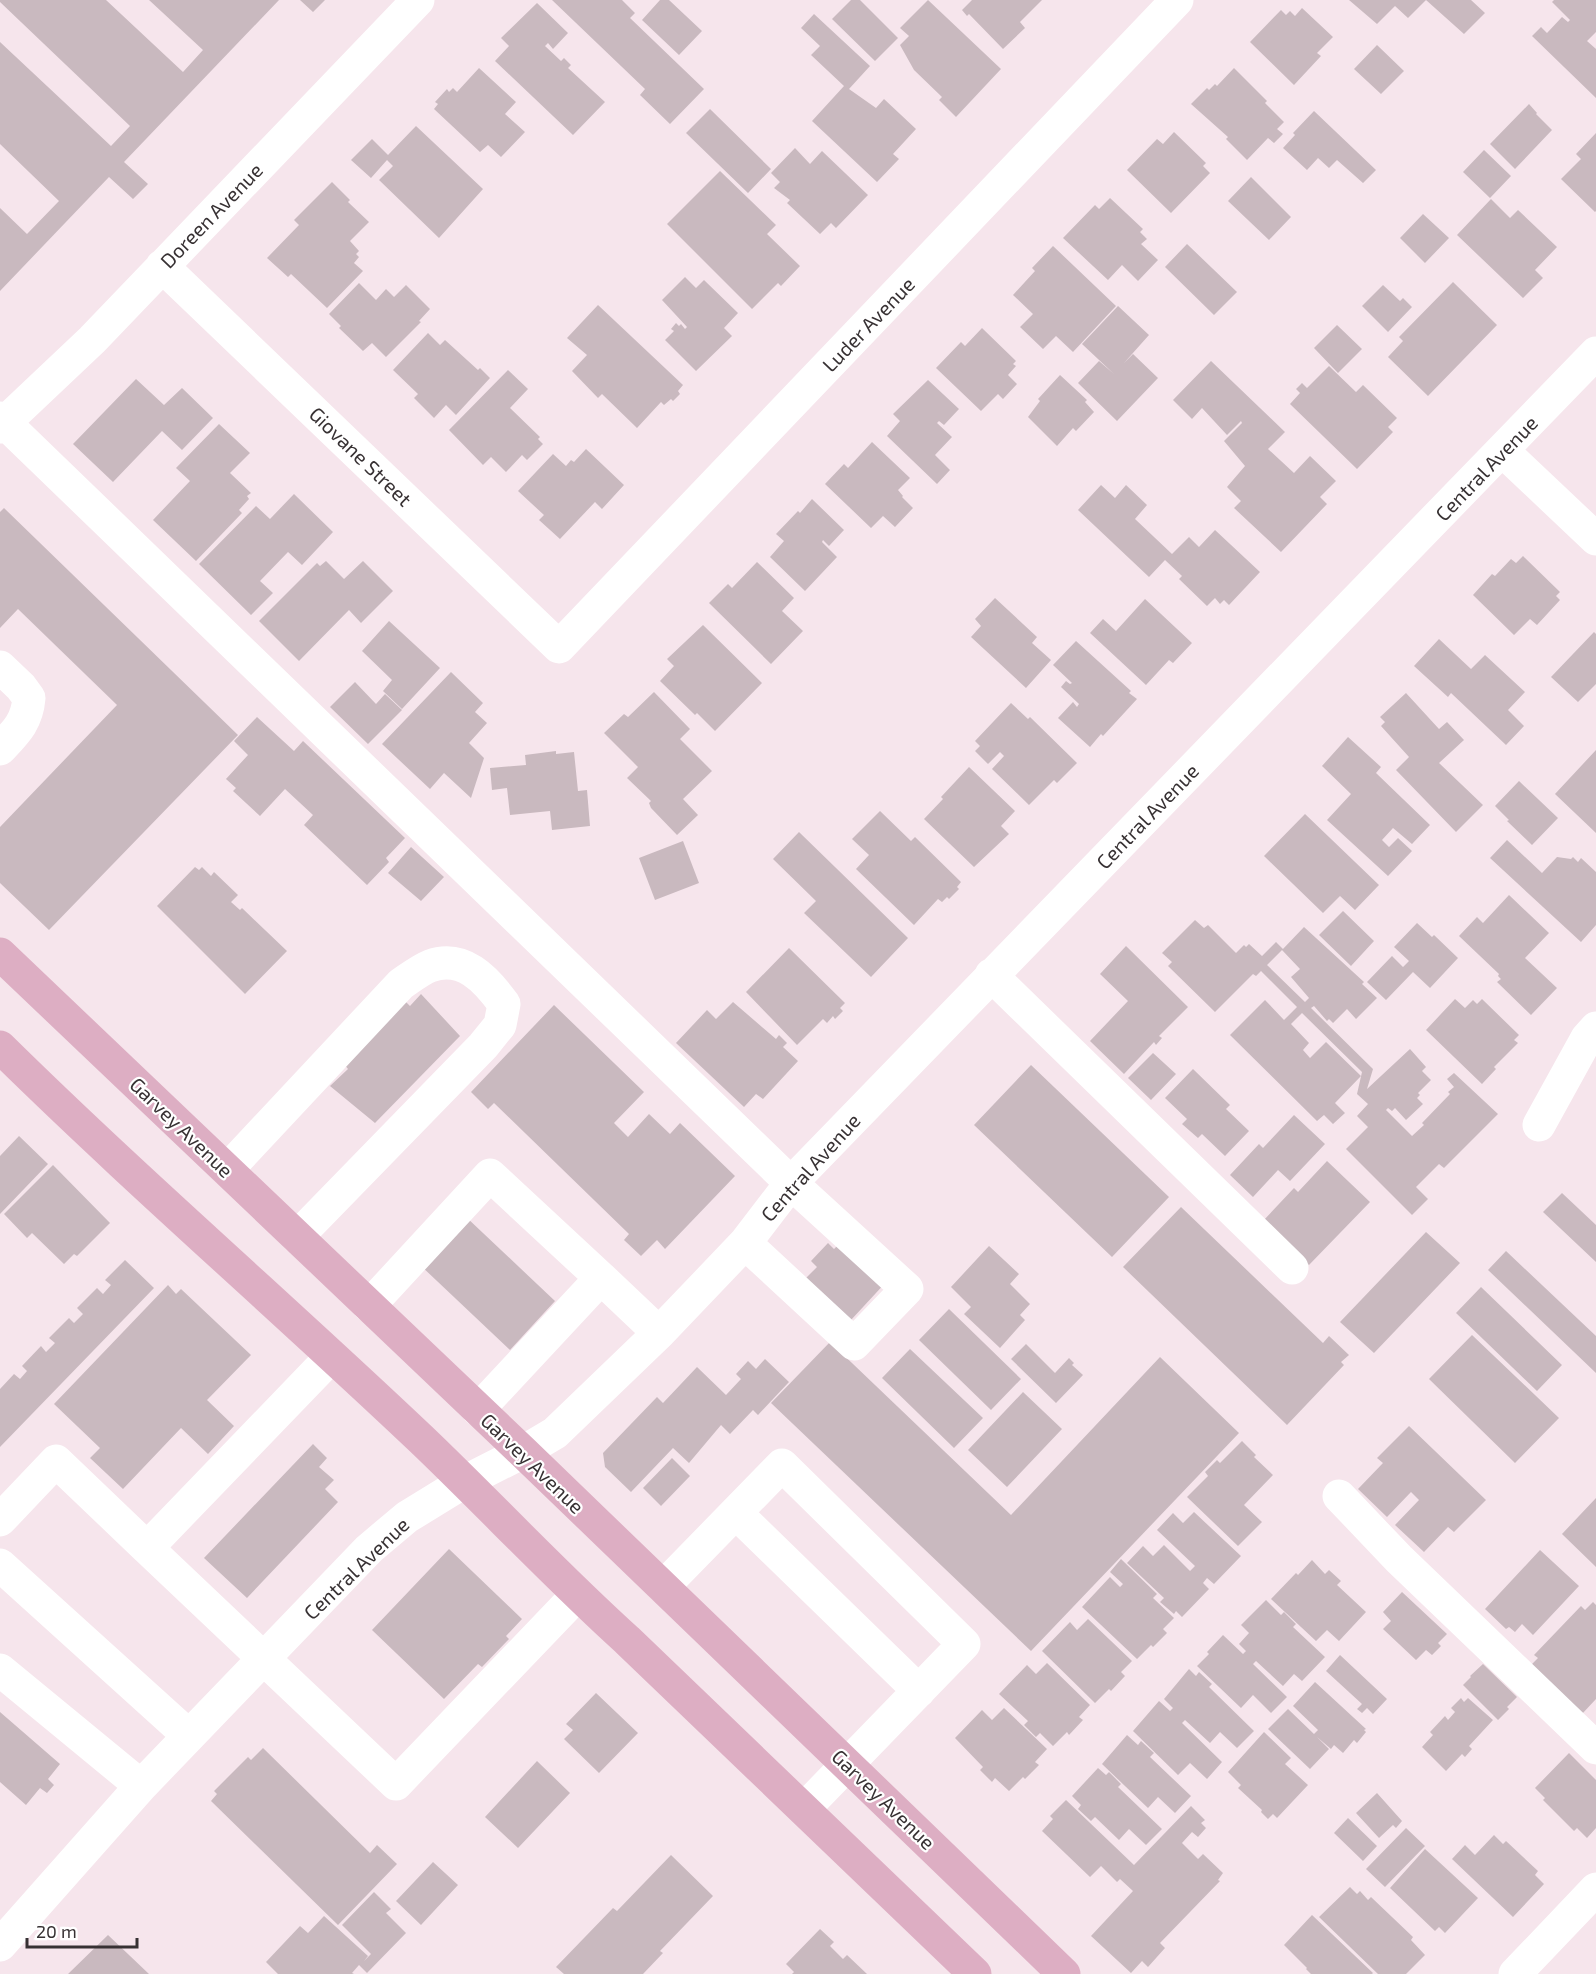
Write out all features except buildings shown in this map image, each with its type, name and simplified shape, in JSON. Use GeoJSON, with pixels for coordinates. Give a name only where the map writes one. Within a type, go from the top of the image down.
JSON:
{"type":"FeatureCollection","features":[{"type":"Feature","properties":{"kind":"main road","name":"Garvey Avenue"},"geometry":{"type":"LineString","coordinates":[[0,954],[523,1452],[1064,1974]]}},
{"type":"Feature","properties":{"kind":"main road"},"geometry":{"type":"LineString","coordinates":[[0,1047],[169,1208],[464,1482],[577,1595],[627,1640],[975,1974]]}},
{"type":"Feature","properties":{"kind":"street","name":"Doreen Avenue"},"geometry":{"type":"LineString","coordinates":[[1,422],[92,340],[418,0]]}},
{"type":"Feature","properties":{"kind":"street","name":"Luder Avenue"},"geometry":{"type":"LineString","coordinates":[[559,647],[1177,0]]}},
{"type":"Feature","properties":{"kind":"street","name":"Giovane Street"},"geometry":{"type":"LineString","coordinates":[[162,266],[559,647]]}},
{"type":"Feature","properties":{"kind":"street","name":"Central Avenue"},"geometry":{"type":"LineString","coordinates":[[0,1945],[141,1786],[369,1549],[407,1517],[464,1482],[555,1433],[659,1333],[745,1243],[790,1183],[1596,353]]}},
{"type":"Feature","properties":{"kind":"street"},"geometry":{"type":"LineString","coordinates":[[1,422],[790,1183],[907,1290],[854,1344],[745,1243]]}},
{"type":"Feature","properties":{"kind":"street"},"geometry":{"type":"LineString","coordinates":[[1503,451],[1596,539]]}},
{"type":"Feature","properties":{"kind":"street"},"geometry":{"type":"LineString","coordinates":[[0,667],[29,698],[28,712],[19,729],[0,748]]}},
{"type":"Feature","properties":{"kind":"street"},"geometry":{"type":"LineString","coordinates":[[227,1170],[401,984],[429,967],[452,962],[473,971],[493,989],[504,1004],[500,1025],[483,1046],[297,1237]]}},
{"type":"Feature","properties":{"kind":"street"},"geometry":{"type":"LineString","coordinates":[[991,975],[1292,1268]]}},
{"type":"Feature","properties":{"kind":"street"},"geometry":{"type":"LineString","coordinates":[[1539,1125],[1587,1038],[1596,1028]]}},
{"type":"Feature","properties":{"kind":"street"},"geometry":{"type":"LineString","coordinates":[[369,1306],[490,1175],[659,1333]]}},
{"type":"Feature","properties":{"kind":"street"},"geometry":{"type":"LineString","coordinates":[[478,1410],[601,1278]]}},
{"type":"Feature","properties":{"kind":"street"},"geometry":{"type":"LineString","coordinates":[[147,1548],[331,1357]]}},
{"type":"Feature","properties":{"kind":"street"},"geometry":{"type":"LineString","coordinates":[[0,1520],[56,1461],[396,1784],[577,1595]]}},
{"type":"Feature","properties":{"kind":"street"},"geometry":{"type":"LineString","coordinates":[[663,1587],[782,1465],[964,1644],[804,1809]]}},
{"type":"Feature","properties":{"kind":"street"},"geometry":{"type":"LineString","coordinates":[[1338,1496],[1399,1559],[1596,1748]]}},
{"type":"Feature","properties":{"kind":"street"},"geometry":{"type":"LineString","coordinates":[[736,1514],[919,1691]]}},
{"type":"Feature","properties":{"kind":"street"},"geometry":{"type":"LineString","coordinates":[[0,1565],[189,1736]]}},
{"type":"Feature","properties":{"kind":"street"},"geometry":{"type":"LineString","coordinates":[[0,1670],[141,1786]]}},
{"type":"Feature","properties":{"kind":"street"},"geometry":{"type":"LineString","coordinates":[[1515,1974],[1596,1889]]}}]}
